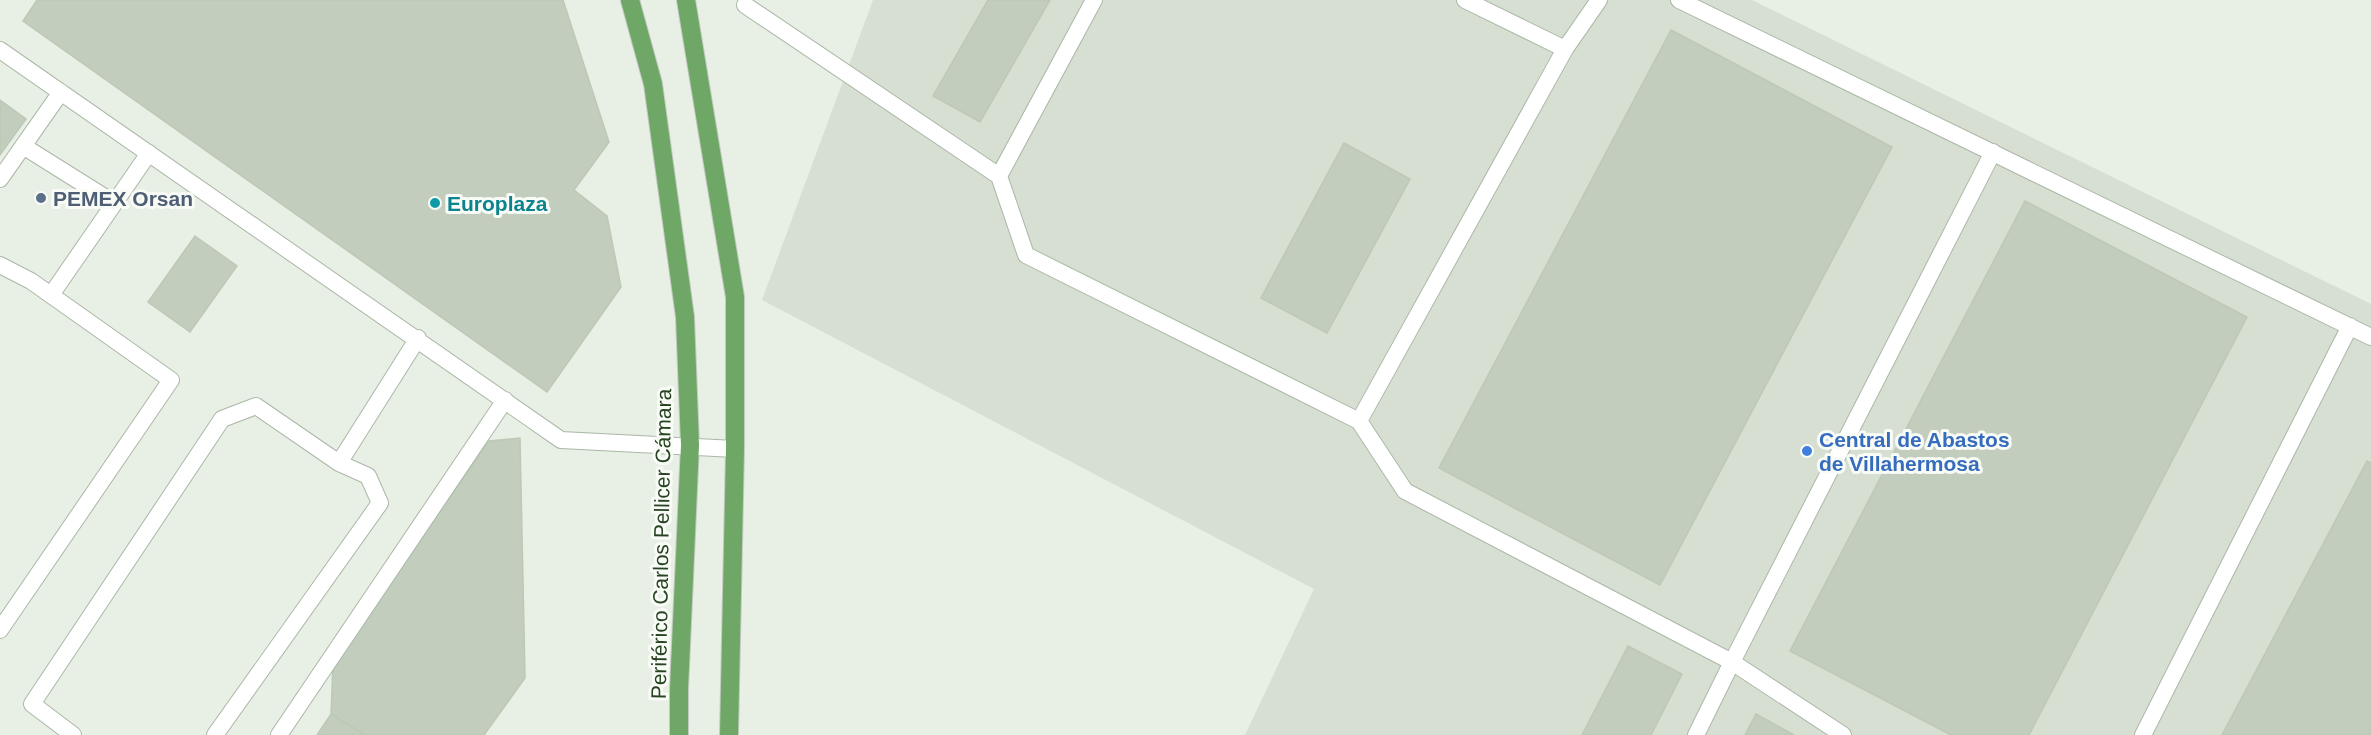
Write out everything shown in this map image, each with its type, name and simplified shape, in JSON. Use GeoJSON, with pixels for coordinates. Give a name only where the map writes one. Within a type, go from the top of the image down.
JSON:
{"type":"FeatureCollection","features":[{"type":"Feature","properties":{"kind":"main road","name":"Periférico Carlos Pellicer Cámara"},"geometry":{"type":"LineString","coordinates":[[630,0],[652,84],[685,317],[690,445],[678,689],[679,735]]}},
{"type":"Feature","properties":{"kind":"main road"},"geometry":{"type":"LineString","coordinates":[[686,0],[735,297],[735,449],[729,735]]}},
{"type":"Feature","properties":{"kind":"lane"},"geometry":{"type":"LineString","coordinates":[[999,176],[1094,0]]}},
{"type":"Feature","properties":{"kind":"lane"},"geometry":{"type":"LineString","coordinates":[[1465,0],[1565,50]]}},
{"type":"Feature","properties":{"kind":"lane"},"geometry":{"type":"LineString","coordinates":[[1359,421],[1565,50],[1599,0]]}},
{"type":"Feature","properties":{"kind":"lane"},"geometry":{"type":"LineString","coordinates":[[1679,0],[2371,337]]}},
{"type":"Feature","properties":{"kind":"lane"},"geometry":{"type":"LineString","coordinates":[[745,5],[999,176],[1026,255],[1359,421],[1405,491],[1732,662],[1843,735]]}},
{"type":"Feature","properties":{"kind":"lane"},"geometry":{"type":"LineString","coordinates":[[0,50],[418,338],[561,440],[735,449]]}},
{"type":"Feature","properties":{"kind":"lane"},"geometry":{"type":"LineString","coordinates":[[0,178],[61,92]]}},
{"type":"Feature","properties":{"kind":"lane"},"geometry":{"type":"LineString","coordinates":[[23,146],[114,203]]}},
{"type":"Feature","properties":{"kind":"lane"},"geometry":{"type":"LineString","coordinates":[[1696,735],[1993,152]]}},
{"type":"Feature","properties":{"kind":"lane"},"geometry":{"type":"LineString","coordinates":[[51,295],[149,153]]}},
{"type":"Feature","properties":{"kind":"lane"},"geometry":{"type":"LineString","coordinates":[[0,265],[31,281],[171,380],[0,630]]}},
{"type":"Feature","properties":{"kind":"lane"},"geometry":{"type":"LineString","coordinates":[[2143,735],[2350,326]]}},
{"type":"Feature","properties":{"kind":"lane"},"geometry":{"type":"LineString","coordinates":[[339,463],[418,338]]}},
{"type":"Feature","properties":{"kind":"lane"},"geometry":{"type":"LineString","coordinates":[[279,735],[505,400]]}},
{"type":"Feature","properties":{"kind":"lane"},"geometry":{"type":"LineString","coordinates":[[73,735],[32,704],[222,419],[256,406],[339,463],[368,476],[380,502],[215,735]]}},
{"type":"Feature","properties":{"kind":"shaded area","name":"Central de Abastos de Villahermosa"},"geometry":{"type":"Polygon","coordinates":[[[873,0],[1752,0],[2371,304],[2371,735],[1245,735],[1314,589],[762,300],[873,0]]]}},
{"type":"Feature","properties":{"kind":"building","name":"Europlaza"},"geometry":{"type":"Polygon","coordinates":[[[37,0],[563,0],[609,142],[574,190],[607,216],[621,287],[547,392],[23,21],[37,0]]]}},
{"type":"Feature","properties":{"kind":"building"},"geometry":{"type":"Polygon","coordinates":[[[988,0],[1050,0],[980,122],[933,96],[988,0]]]}},
{"type":"Feature","properties":{"kind":"building"},"geometry":{"type":"Polygon","coordinates":[[[1671,30],[1892,147],[1660,585],[1439,468],[1671,30]]]}},
{"type":"Feature","properties":{"kind":"building"},"geometry":{"type":"Polygon","coordinates":[[[0,100],[26,119],[0,155],[0,100]]]}},
{"type":"Feature","properties":{"kind":"building"},"geometry":{"type":"Polygon","coordinates":[[[1344,143],[1410,179],[1327,333],[1261,298],[1344,143]]]}},
{"type":"Feature","properties":{"kind":"building"},"geometry":{"type":"Polygon","coordinates":[[[2025,201],[2247,317],[2029,735],[1951,735],[1790,651],[2025,201]]]}},
{"type":"Feature","properties":{"kind":"building"},"geometry":{"type":"Polygon","coordinates":[[[195,236],[237,266],[190,332],[148,302],[195,236]]]}},
{"type":"Feature","properties":{"kind":"building"},"geometry":{"type":"Polygon","coordinates":[[[520,438],[525,678],[484,735],[365,735],[331,714],[333,665],[489,441],[520,438]]]}},
{"type":"Feature","properties":{"kind":"building"},"geometry":{"type":"Polygon","coordinates":[[[2367,461],[2371,463],[2371,735],[2222,735],[2367,461]]]}},
{"type":"Feature","properties":{"kind":"building"},"geometry":{"type":"Polygon","coordinates":[[[1628,646],[1682,674],[1651,735],[1582,735],[1628,646]]]}},
{"type":"Feature","properties":{"kind":"building"},"geometry":{"type":"Polygon","coordinates":[[[331,714],[365,735],[317,735],[331,714]]]}},
{"type":"Feature","properties":{"kind":"building"},"geometry":{"type":"Polygon","coordinates":[[[1756,714],[1794,735],[1745,735],[1756,714]]]}},
{"type":"Feature","properties":{"kind":"place","name":"PEMEX Orsan"},"geometry":{"type":"Point","coordinates":[41,198]}},
{"type":"Feature","properties":{"kind":"place","name":"Europlaza"},"geometry":{"type":"Point","coordinates":[435,203]}},
{"type":"Feature","properties":{"kind":"place","name":"Central de Abastos de Villahermosa"},"geometry":{"type":"Point","coordinates":[1807,451]}}]}
